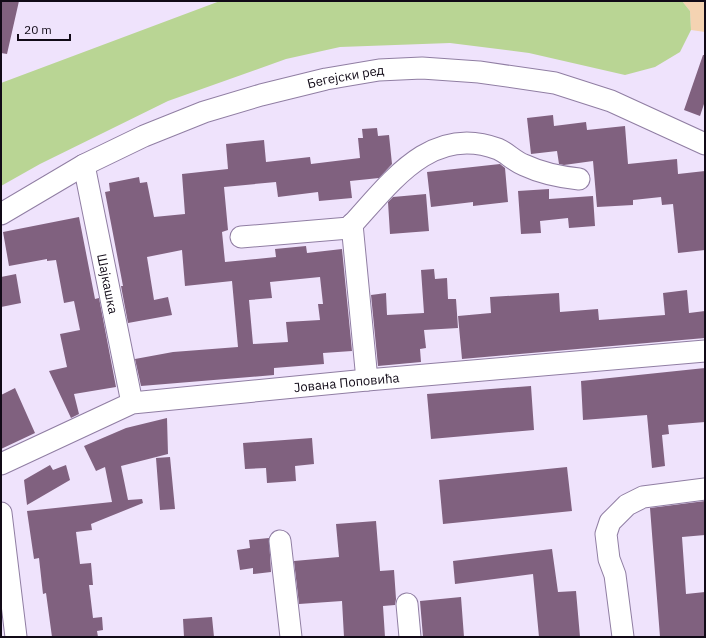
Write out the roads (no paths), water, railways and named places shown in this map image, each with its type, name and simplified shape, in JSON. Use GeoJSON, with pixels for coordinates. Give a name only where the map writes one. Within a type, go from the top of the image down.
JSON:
{"type":"FeatureCollection","features":[{"type":"Feature","properties":{"kind":"street","name":"Бегејски ред"},"geometry":{"type":"LineString","coordinates":[[1,214],[84,166],[144,136],[204,112],[260,95],[326,78],[379,70],[422,68],[479,72],[555,83],[611,101],[705,144]]}},
{"type":"Feature","properties":{"kind":"street"},"geometry":{"type":"LineString","coordinates":[[241,237],[349,228],[411,163],[430,151],[451,144],[463,142],[498,149],[522,165],[556,176],[579,179]]}},
{"type":"Feature","properties":{"kind":"street","name":"Шајкашка"},"geometry":{"type":"LineString","coordinates":[[84,166],[132,403]]}},
{"type":"Feature","properties":{"kind":"street"},"geometry":{"type":"LineString","coordinates":[[352,224],[366,380]]}},
{"type":"Feature","properties":{"kind":"street","name":"Јована Поповића"},"geometry":{"type":"LineString","coordinates":[[1,464],[132,403],[366,380],[705,351]]}},
{"type":"Feature","properties":{"kind":"street"},"geometry":{"type":"LineString","coordinates":[[623,637],[615,575],[609,559],[606,534],[610,522],[627,505],[643,497],[705,489]]}},
{"type":"Feature","properties":{"kind":"street"},"geometry":{"type":"LineString","coordinates":[[1,513],[16,637]]}},
{"type":"Feature","properties":{"kind":"street"},"geometry":{"type":"LineString","coordinates":[[280,541],[291,637]]}},
{"type":"Feature","properties":{"kind":"street"},"geometry":{"type":"LineString","coordinates":[[407,604],[410,637]]}}]}
